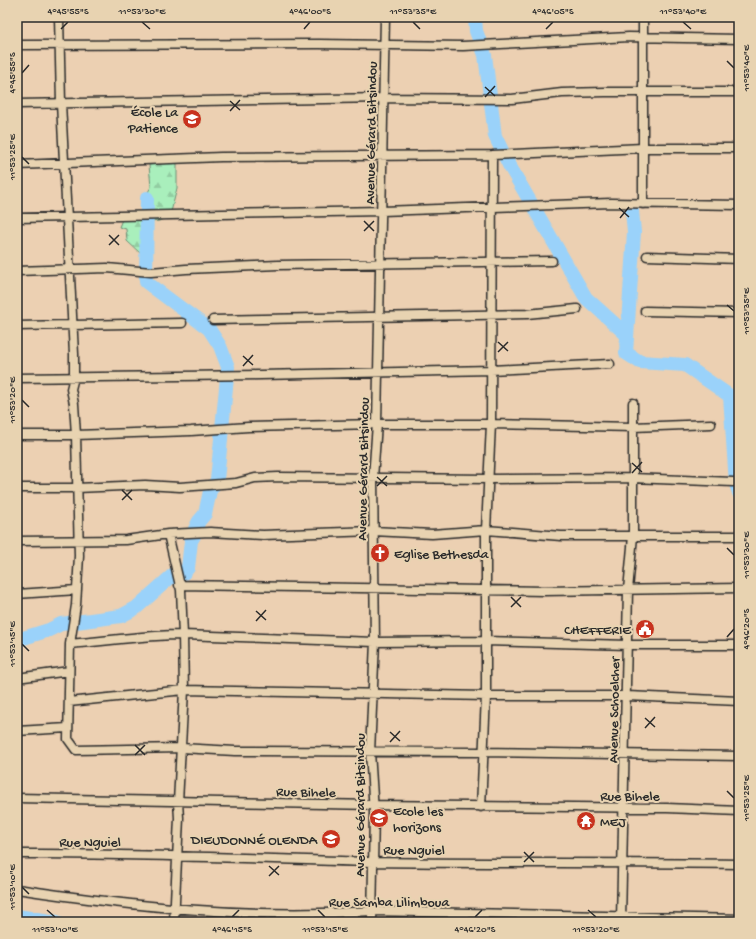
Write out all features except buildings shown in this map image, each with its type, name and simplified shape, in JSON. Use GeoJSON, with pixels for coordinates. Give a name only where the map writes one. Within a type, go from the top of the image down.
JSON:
{"type":"FeatureCollection","features":[{"type":"Feature","properties":{"kind":"street"},"geometry":{"type":"LineString","coordinates":[[60,17],[61,103],[70,269],[74,377],[71,389],[74,404],[76,435],[78,542],[77,590],[70,644],[68,739],[76,750],[181,748],[235,751],[482,752],[625,756],[739,756]]}},
{"type":"Feature","properties":{"kind":"street","name":"Avenue Gérard Bitsindou"},"geometry":{"type":"LineString","coordinates":[[372,922],[373,806],[370,752],[375,642],[373,478],[377,424],[377,372],[385,98],[385,17]]}},
{"type":"Feature","properties":{"kind":"street"},"geometry":{"type":"LineString","coordinates":[[643,17],[643,204]]}},
{"type":"Feature","properties":{"kind":"street"},"geometry":{"type":"LineString","coordinates":[[17,45],[463,46],[513,45],[574,39],[739,39]]}},
{"type":"Feature","properties":{"kind":"street"},"geometry":{"type":"LineString","coordinates":[[17,104],[385,98],[512,99],[562,93],[739,92]]}},
{"type":"Feature","properties":{"kind":"street"},"geometry":{"type":"LineString","coordinates":[[17,165],[221,157],[492,155],[643,148],[739,148]]}},
{"type":"Feature","properties":{"kind":"street"},"geometry":{"type":"LineString","coordinates":[[481,806],[482,752],[486,696],[484,641],[486,530],[490,479],[491,424],[492,155]]}},
{"type":"Feature","properties":{"kind":"street"},"geometry":{"type":"LineString","coordinates":[[17,218],[643,204],[739,205]]}},
{"type":"Feature","properties":{"kind":"street"},"geometry":{"type":"LineString","coordinates":[[647,256],[739,259]]}},
{"type":"Feature","properties":{"kind":"street"},"geometry":{"type":"LineString","coordinates":[[17,271],[107,268],[151,272],[278,265],[492,260],[552,261]]}},
{"type":"Feature","properties":{"kind":"street"},"geometry":{"type":"LineString","coordinates":[[213,320],[528,314],[577,309]]}},
{"type":"Feature","properties":{"kind":"street"},"geometry":{"type":"LineString","coordinates":[[645,311],[739,314]]}},
{"type":"Feature","properties":{"kind":"street"},"geometry":{"type":"LineString","coordinates":[[17,326],[182,323]]}},
{"type":"Feature","properties":{"kind":"street"},"geometry":{"type":"LineString","coordinates":[[17,378],[491,370],[610,364]]}},
{"type":"Feature","properties":{"kind":"street","name":"Avenue Schoelcher"},"geometry":{"type":"LineString","coordinates":[[621,919],[627,696],[628,590],[632,536],[633,403]]}},
{"type":"Feature","properties":{"kind":"street"},"geometry":{"type":"LineString","coordinates":[[17,435],[76,435],[191,431],[248,427],[377,424],[491,424],[633,427],[711,424]]}},
{"type":"Feature","properties":{"kind":"street"},"geometry":{"type":"LineString","coordinates":[[17,488],[77,488],[145,485],[180,487],[236,483],[255,478],[278,477],[490,479],[632,478],[733,482]]}},
{"type":"Feature","properties":{"kind":"street"},"geometry":{"type":"LineString","coordinates":[[17,542],[139,540],[168,534],[210,532],[263,535],[373,532],[432,534],[486,530],[561,536],[739,536]]}},
{"type":"Feature","properties":{"kind":"street"},"geometry":{"type":"LineString","coordinates":[[168,534],[179,585],[182,592],[184,635],[184,690],[174,922]]}},
{"type":"Feature","properties":{"kind":"street"},"geometry":{"type":"LineString","coordinates":[[179,585],[486,591],[739,588]]}},
{"type":"Feature","properties":{"kind":"street"},"geometry":{"type":"LineString","coordinates":[[17,594],[77,590]]}},
{"type":"Feature","properties":{"kind":"street"},"geometry":{"type":"LineString","coordinates":[[70,644],[102,642],[154,635],[184,635],[375,642],[484,641],[628,645],[739,645]]}},
{"type":"Feature","properties":{"kind":"street"},"geometry":{"type":"LineString","coordinates":[[17,678],[69,671]]}},
{"type":"Feature","properties":{"kind":"street"},"geometry":{"type":"LineString","coordinates":[[69,702],[184,690],[486,696],[627,696],[739,701]]}},
{"type":"Feature","properties":{"kind":"street"},"geometry":{"type":"LineString","coordinates":[[17,731],[68,728]]}},
{"type":"Feature","properties":{"kind":"street","name":"Rue Bihele"},"geometry":{"type":"LineString","coordinates":[[17,798],[373,806],[481,806],[739,811]]}},
{"type":"Feature","properties":{"kind":"street","name":"Rue Nguiel"},"geometry":{"type":"LineString","coordinates":[[17,854],[177,855],[373,862],[622,862],[739,864]]}},
{"type":"Feature","properties":{"kind":"street","name":"Rue Samba Lilimboua"},"geometry":{"type":"LineString","coordinates":[[17,889],[174,908],[246,914],[330,914],[372,911],[621,919],[739,919]]}},
{"type":"Feature","properties":{"kind":"green space"},"geometry":{"type":"Polygon","coordinates":[[[177,162],[177,188],[170,216],[159,221],[144,223],[145,237],[150,254],[141,254],[127,241],[126,229],[119,227],[123,217],[140,217],[143,210],[150,206],[145,197],[151,187],[149,165],[177,162]]]}},
{"type":"Feature","properties":{"kind":"waterway"},"geometry":{"type":"LineString","coordinates":[[475,17],[476,31],[485,55],[495,136],[509,165],[586,298],[627,335]]}},
{"type":"Feature","properties":{"kind":"waterway"},"geometry":{"type":"LineString","coordinates":[[17,640],[49,630],[61,624],[121,616],[136,608],[174,574],[184,573],[188,568],[191,541],[194,536],[195,529],[205,514],[210,491],[217,480],[228,367],[220,346],[209,329],[146,282],[147,198]]}},
{"type":"Feature","properties":{"kind":"waterway"},"geometry":{"type":"LineString","coordinates":[[632,211],[634,232],[626,353],[640,362],[685,365],[730,396],[736,484],[739,493]]}},
{"type":"Feature","properties":{"kind":"waterway"},"geometry":{"type":"LineString","coordinates":[[17,916],[57,922]]}},
{"type":"Feature","properties":{"kind":"place","name":"École La Patience"},"geometry":{"type":"Point","coordinates":[192,119]}},
{"type":"Feature","properties":{"kind":"place","name":"Eglise Bethesda"},"geometry":{"type":"Point","coordinates":[380,553]}},
{"type":"Feature","properties":{"kind":"place","name":"CHEFFERIE"},"geometry":{"type":"Point","coordinates":[645,629]}},
{"type":"Feature","properties":{"kind":"place","name":"Ecole les horizons"},"geometry":{"type":"Point","coordinates":[379,818]}},
{"type":"Feature","properties":{"kind":"place","name":"MEJ"},"geometry":{"type":"Point","coordinates":[586,821]}},
{"type":"Feature","properties":{"kind":"place","name":"DIEUDONNÉ OLENDA"},"geometry":{"type":"Point","coordinates":[331,839]}}]}
